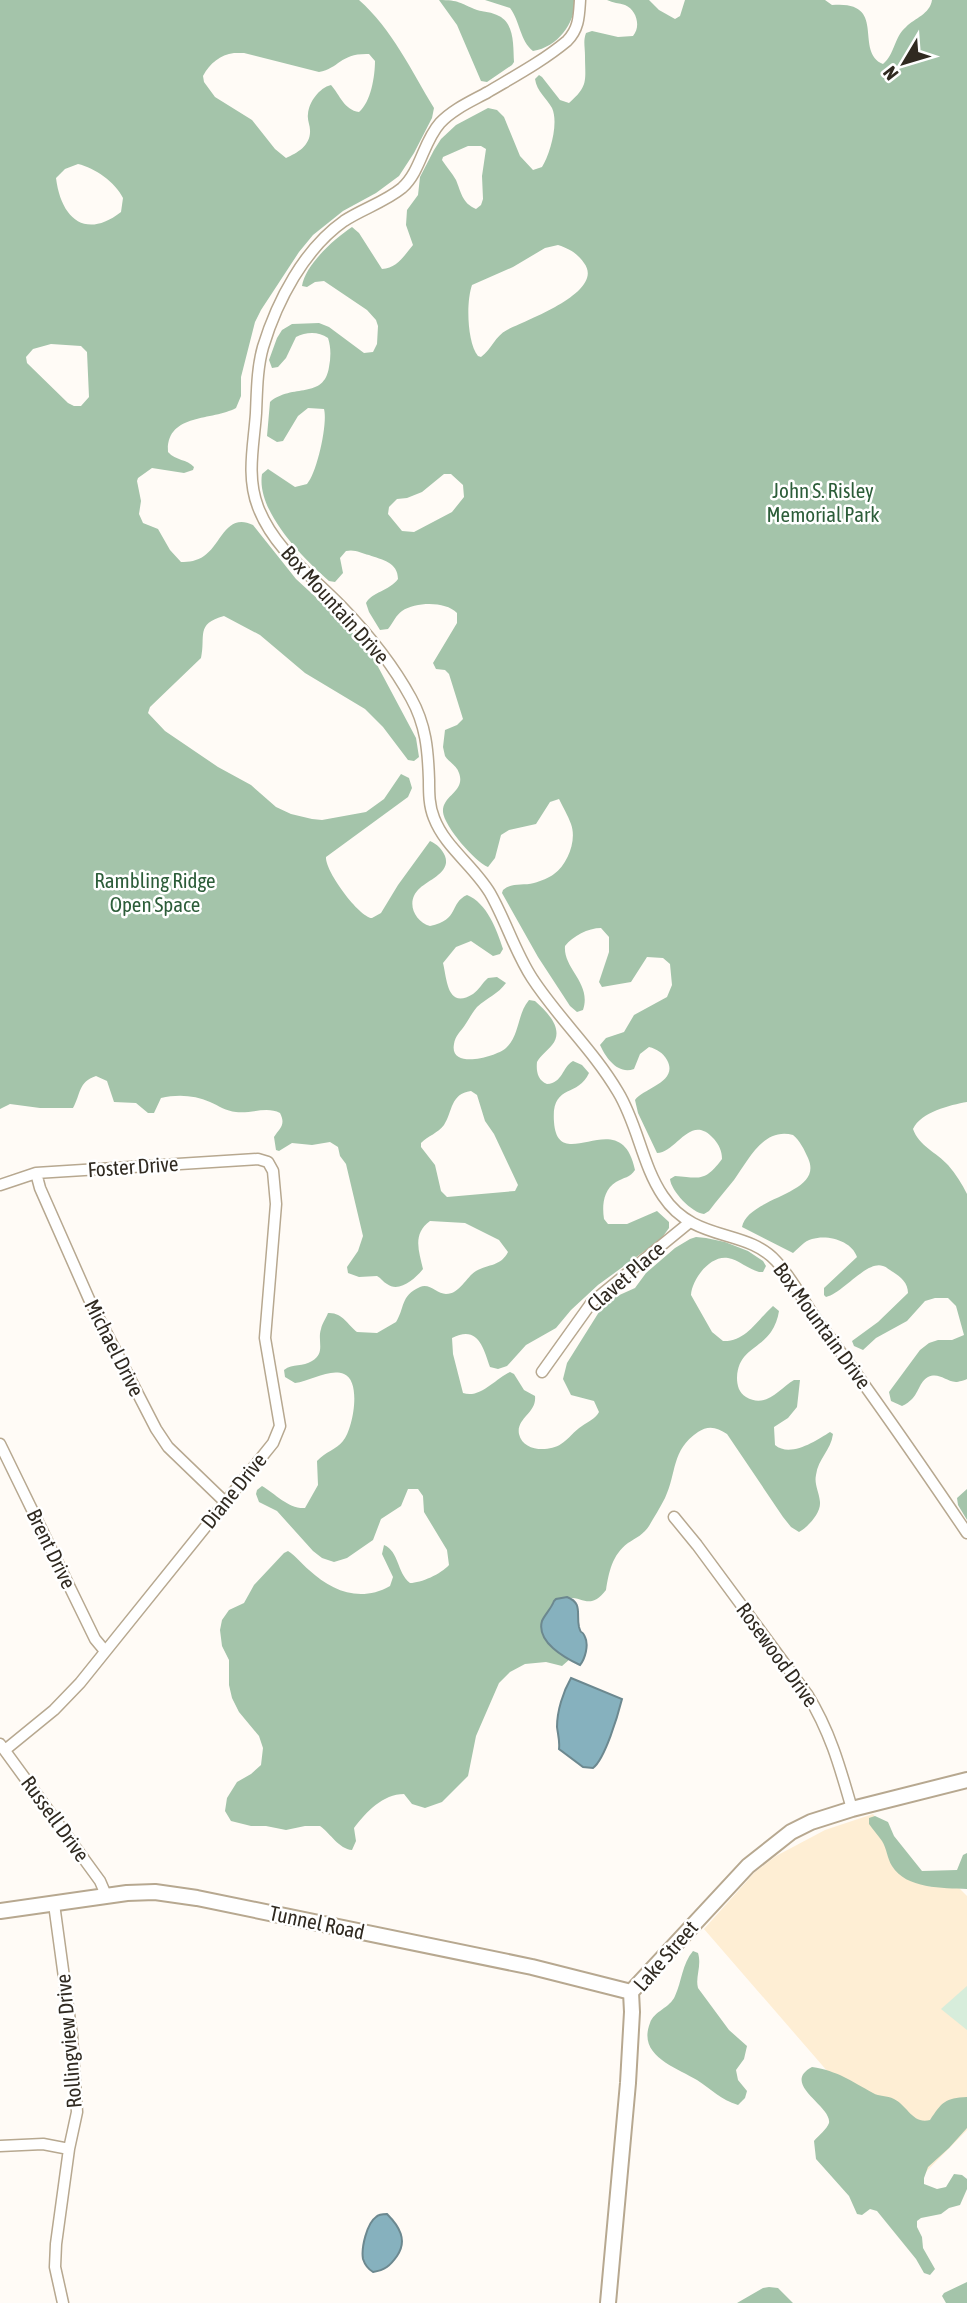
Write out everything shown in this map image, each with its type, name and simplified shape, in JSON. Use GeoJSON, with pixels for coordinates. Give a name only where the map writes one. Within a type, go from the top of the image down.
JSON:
{"type":"FeatureCollection","features":[{"type":"Feature","properties":{"kind":"main road","name":"Lake Street"},"geometry":{"type":"LineString","coordinates":[[608,2303],[628,2083],[631,1992],[730,1884],[765,1851],[791,1832],[811,1822],[852,1809],[967,1780]]}},
{"type":"Feature","properties":{"kind":"main road","name":"Tunnel Road"},"geometry":{"type":"LineString","coordinates":[[0,1911],[106,1895],[155,1892],[197,1898],[542,1969],[631,1992]]}},
{"type":"Feature","properties":{"kind":"street","name":"Box Mountain Drive"},"geometry":{"type":"LineString","coordinates":[[580,0],[577,24],[567,41],[449,115],[431,136],[417,167],[404,186],[341,224],[311,252],[273,319],[262,349],[257,379],[251,482],[258,508],[280,545],[365,632],[414,702],[426,736],[430,804],[440,830],[491,894],[521,959],[539,988],[592,1054],[619,1093],[658,1187],[671,1207],[707,1231],[752,1244],[766,1251],[779,1264],[812,1314],[927,1471],[967,1532]]}},
{"type":"Feature","properties":{"kind":"street","name":"Foster Drive"},"geometry":{"type":"LineString","coordinates":[[0,1185],[36,1173],[258,1159],[268,1162]]}},
{"type":"Feature","properties":{"kind":"street","name":"Diane Drive"},"geometry":{"type":"LineString","coordinates":[[2,1747],[54,1710],[273,1443],[280,1426],[265,1338],[276,1204],[273,1171],[268,1162]]}},
{"type":"Feature","properties":{"kind":"street","name":"Michael Drive"},"geometry":{"type":"LineString","coordinates":[[36,1173],[40,1188],[89,1299],[156,1429],[168,1447],[224,1502]]}},
{"type":"Feature","properties":{"kind":"street","name":"Clavet Place"},"geometry":{"type":"LineString","coordinates":[[542,1372],[592,1302],[690,1222]]}},
{"type":"Feature","properties":{"kind":"street","name":"Brent Drive"},"geometry":{"type":"LineString","coordinates":[[0,1444],[95,1639],[105,1651]]}},
{"type":"Feature","properties":{"kind":"street","name":"Rosewood Drive"},"geometry":{"type":"LineString","coordinates":[[674,1517],[773,1648],[823,1720],[833,1743],[852,1809]]}},
{"type":"Feature","properties":{"kind":"street","name":"Russell Drive"},"geometry":{"type":"LineString","coordinates":[[2,1747],[100,1881],[106,1895]]}},
{"type":"Feature","properties":{"kind":"street","name":"Rollingview Drive"},"geometry":{"type":"LineString","coordinates":[[54,1904],[76,2073],[77,2112],[56,2244],[55,2267],[63,2303]]}},
{"type":"Feature","properties":{"kind":"street"},"geometry":{"type":"LineString","coordinates":[[0,2146],[43,2144],[69,2149]]}},
{"type":"Feature","properties":{"kind":"shaded area"},"geometry":{"type":"Polygon","coordinates":[[[873,1814],[930,1887],[950,1879],[967,1896],[967,2130],[920,2178],[704,1929],[755,1872],[776,1856],[825,1830],[873,1814]]]}},
{"type":"Feature","properties":{"kind":"green space","name":"Rambling Ridge Open Space"},"geometry":{"type":"Polygon","coordinates":[[[0,0],[359,0],[371,11],[400,51],[434,108],[432,118],[399,176],[376,193],[343,211],[313,235],[299,252],[255,322],[241,377],[241,396],[236,408],[192,420],[174,430],[169,439],[168,452],[191,464],[193,470],[184,473],[152,468],[138,478],[141,501],[139,514],[143,523],[158,529],[170,550],[181,562],[204,556],[230,526],[244,522],[253,525],[296,579],[346,625],[375,661],[416,738],[419,757],[414,761],[408,760],[383,727],[365,709],[305,673],[260,635],[224,616],[205,627],[201,658],[150,707],[148,713],[165,731],[218,767],[251,785],[276,807],[291,814],[322,820],[366,812],[384,799],[401,774],[409,778],[412,788],[408,797],[326,857],[331,872],[351,902],[372,918],[381,913],[430,841],[439,847],[445,856],[445,866],[415,893],[412,904],[416,915],[430,926],[439,923],[450,916],[461,898],[467,895],[486,911],[503,949],[500,954],[493,956],[471,941],[456,947],[443,963],[447,984],[453,995],[464,998],[475,992],[488,978],[497,977],[506,983],[475,1009],[456,1038],[454,1052],[459,1057],[474,1059],[493,1055],[506,1048],[514,1037],[525,1006],[529,1000],[535,1001],[553,1021],[557,1033],[552,1045],[537,1062],[540,1078],[547,1084],[556,1081],[573,1061],[582,1065],[589,1073],[584,1081],[557,1101],[554,1122],[558,1137],[566,1143],[578,1144],[604,1139],[617,1141],[628,1150],[635,1170],[608,1189],[603,1204],[604,1219],[608,1224],[627,1224],[657,1211],[669,1222],[669,1228],[661,1239],[598,1285],[556,1328],[526,1345],[507,1366],[498,1369],[490,1367],[482,1346],[474,1336],[468,1334],[452,1338],[453,1354],[463,1393],[475,1393],[510,1372],[514,1374],[524,1390],[535,1396],[533,1407],[519,1428],[521,1440],[537,1449],[556,1447],[599,1412],[594,1401],[571,1395],[563,1379],[567,1363],[599,1312],[615,1297],[635,1288],[646,1273],[690,1239],[696,1237],[725,1242],[748,1251],[763,1261],[766,1266],[763,1272],[755,1271],[732,1259],[721,1258],[709,1264],[698,1275],[691,1295],[712,1332],[723,1341],[745,1334],[773,1306],[779,1311],[771,1332],[741,1362],[737,1383],[744,1395],[760,1401],[794,1380],[800,1380],[797,1407],[788,1418],[774,1427],[775,1445],[781,1449],[795,1449],[830,1432],[833,1434],[816,1475],[820,1502],[818,1511],[810,1523],[799,1532],[791,1527],[727,1434],[705,1428],[683,1446],[665,1498],[649,1526],[615,1558],[606,1590],[591,1601],[563,1598],[554,1601],[541,1625],[543,1636],[570,1659],[562,1666],[546,1662],[525,1664],[510,1672],[499,1683],[476,1736],[468,1776],[442,1802],[425,1808],[412,1804],[404,1794],[389,1797],[370,1810],[354,1828],[356,1841],[352,1850],[339,1844],[320,1826],[286,1830],[231,1821],[225,1811],[227,1798],[237,1782],[261,1765],[263,1748],[259,1736],[239,1712],[232,1698],[229,1660],[222,1646],[220,1630],[222,1620],[229,1610],[244,1603],[254,1585],[288,1551],[327,1584],[357,1594],[368,1594],[390,1586],[393,1577],[382,1554],[384,1545],[393,1552],[410,1583],[431,1577],[449,1565],[447,1550],[424,1512],[423,1496],[418,1489],[408,1489],[401,1506],[381,1519],[373,1540],[347,1558],[334,1562],[313,1551],[277,1511],[259,1502],[256,1494],[262,1486],[288,1504],[305,1508],[318,1485],[317,1461],[343,1441],[352,1417],[354,1395],[350,1378],[338,1373],[326,1374],[295,1383],[285,1377],[284,1370],[309,1363],[316,1358],[320,1351],[321,1329],[328,1313],[341,1317],[357,1332],[377,1333],[396,1322],[406,1298],[420,1287],[430,1287],[443,1294],[451,1293],[476,1271],[498,1262],[508,1252],[499,1240],[465,1223],[430,1221],[424,1226],[419,1237],[423,1269],[406,1284],[397,1287],[377,1276],[359,1277],[348,1273],[347,1267],[358,1251],[363,1236],[346,1164],[338,1147],[330,1142],[312,1145],[292,1143],[279,1151],[276,1150],[274,1137],[282,1121],[280,1113],[275,1111],[232,1111],[198,1098],[180,1096],[161,1098],[154,1113],[148,1113],[136,1103],[114,1102],[107,1081],[96,1076],[83,1085],[73,1108],[10,1104],[0,1109],[0,0]],[[244,53],[229,54],[209,67],[203,76],[204,82],[215,97],[252,120],[275,149],[286,158],[299,151],[308,140],[309,109],[319,92],[331,85],[346,105],[359,112],[367,102],[373,81],[375,61],[369,54],[346,58],[319,72],[244,53]],[[78,164],[65,169],[56,178],[63,204],[69,214],[86,224],[96,224],[121,212],[123,198],[104,176],[78,164]],[[51,344],[33,349],[26,357],[27,363],[68,403],[81,406],[89,397],[87,352],[81,346],[51,344]],[[471,1091],[456,1099],[444,1125],[421,1143],[421,1147],[435,1165],[441,1191],[447,1197],[515,1191],[518,1185],[485,1121],[477,1095],[471,1091]]]}},
{"type":"Feature","properties":{"kind":"green space"},"geometry":{"type":"Polygon","coordinates":[[[439,0],[459,2],[504,20],[511,30],[512,65],[487,82],[481,81],[457,25],[439,0]]]}},
{"type":"Feature","properties":{"kind":"green space"},"geometry":{"type":"Polygon","coordinates":[[[485,0],[576,0],[572,18],[563,33],[550,45],[533,51],[525,42],[510,8],[485,0]]]}},
{"type":"Feature","properties":{"kind":"green space","name":"John S. Risley Memorial Park"},"geometry":{"type":"Polygon","coordinates":[[[607,0],[649,0],[659,10],[675,19],[680,16],[685,0],[825,0],[832,5],[860,10],[868,28],[870,49],[875,58],[883,64],[902,31],[925,12],[932,0],[967,0],[967,1102],[929,1114],[913,1129],[924,1144],[951,1168],[967,1194],[967,1379],[956,1382],[939,1376],[928,1377],[912,1399],[902,1406],[891,1401],[889,1392],[920,1350],[929,1343],[952,1340],[964,1335],[956,1306],[948,1298],[925,1301],[907,1321],[876,1338],[863,1350],[854,1346],[852,1341],[878,1322],[908,1293],[901,1278],[886,1267],[877,1265],[826,1297],[824,1288],[857,1257],[850,1247],[832,1238],[818,1238],[806,1241],[793,1253],[742,1227],[747,1217],[757,1208],[806,1180],[810,1170],[808,1158],[793,1135],[773,1136],[758,1147],[704,1214],[688,1206],[678,1195],[670,1179],[675,1176],[702,1177],[711,1172],[722,1159],[719,1146],[705,1132],[698,1130],[657,1153],[638,1113],[635,1100],[665,1079],[669,1068],[667,1060],[660,1052],[649,1047],[640,1054],[634,1069],[623,1070],[609,1060],[600,1045],[606,1038],[624,1032],[634,1015],[667,997],[672,985],[670,964],[663,958],[647,957],[631,982],[602,987],[599,982],[609,952],[609,937],[601,928],[586,931],[565,946],[568,962],[581,984],[585,1000],[583,1010],[577,1012],[570,1006],[538,957],[502,893],[510,886],[534,883],[547,878],[563,864],[570,851],[573,830],[559,799],[550,802],[536,824],[509,830],[501,835],[495,858],[488,867],[461,843],[443,812],[446,801],[457,789],[460,779],[457,768],[445,756],[445,730],[463,719],[449,674],[445,670],[436,669],[433,663],[457,623],[457,613],[445,606],[415,606],[400,613],[388,629],[380,630],[366,603],[398,579],[392,565],[379,558],[346,551],[340,558],[343,573],[335,582],[329,581],[284,533],[266,503],[262,488],[262,474],[268,469],[295,487],[307,484],[318,459],[323,436],[324,409],[308,408],[298,416],[283,441],[277,442],[267,436],[270,402],[279,396],[321,384],[330,363],[328,338],[308,333],[296,337],[286,358],[278,367],[272,368],[269,360],[282,330],[292,324],[319,323],[329,327],[364,353],[373,352],[377,344],[378,326],[367,310],[324,281],[302,286],[309,269],[337,238],[352,227],[359,233],[382,269],[400,261],[413,245],[406,225],[407,210],[418,195],[420,177],[434,150],[456,125],[488,108],[497,110],[504,117],[520,156],[533,170],[542,167],[551,147],[555,122],[552,108],[535,79],[539,75],[542,77],[560,100],[569,103],[583,87],[586,33],[592,31],[618,37],[633,36],[637,28],[635,15],[629,7],[607,0]],[[468,146],[443,157],[442,160],[456,180],[465,200],[476,209],[483,199],[482,176],[486,149],[481,146],[468,146]],[[558,245],[545,248],[513,267],[472,285],[469,322],[474,350],[478,356],[485,354],[503,333],[561,304],[584,284],[588,274],[579,257],[558,245]],[[444,474],[422,492],[397,499],[389,507],[388,514],[402,531],[414,532],[452,512],[464,497],[463,485],[451,474],[444,474]]]}},
{"type":"Feature","properties":{"kind":"green space"},"geometry":{"type":"Polygon","coordinates":[[[967,1489],[967,1520],[957,1498],[967,1489]]]}},
{"type":"Feature","properties":{"kind":"green space"},"geometry":{"type":"Polygon","coordinates":[[[875,1816],[888,1822],[894,1836],[922,1871],[957,1870],[963,1855],[967,1853],[967,1889],[926,1886],[898,1874],[890,1863],[882,1841],[869,1824],[869,1818],[875,1816]]]}},
{"type":"Feature","properties":{"kind":"green space"},"geometry":{"type":"Polygon","coordinates":[[[693,1951],[698,1953],[699,1958],[698,1988],[729,2030],[747,2046],[744,2059],[736,2070],[738,2080],[747,2091],[745,2098],[738,2105],[669,2065],[649,2044],[647,2034],[650,2023],[655,2015],[673,2000],[693,1951]]]}},
{"type":"Feature","properties":{"kind":"green space"},"geometry":{"type":"Polygon","coordinates":[[[967,1986],[967,2030],[941,2009],[967,1986]]]}},
{"type":"Feature","properties":{"kind":"green space"},"geometry":{"type":"Polygon","coordinates":[[[812,2067],[837,2074],[875,2094],[894,2099],[919,2120],[924,2121],[930,2120],[945,2102],[967,2097],[967,2128],[928,2167],[924,2178],[924,2184],[937,2189],[946,2187],[954,2174],[967,2179],[967,2189],[960,2205],[917,2221],[923,2248],[935,2269],[930,2275],[924,2273],[877,2211],[870,2209],[862,2215],[857,2214],[849,2196],[816,2159],[814,2141],[829,2123],[823,2109],[804,2088],[804,2074],[812,2067]]]}},
{"type":"Feature","properties":{"kind":"green space"},"geometry":{"type":"Polygon","coordinates":[[[967,2282],[967,2303],[946,2303],[942,2296],[944,2293],[967,2282]]]}},
{"type":"Feature","properties":{"kind":"green space"},"geometry":{"type":"Polygon","coordinates":[[[763,2288],[778,2288],[793,2303],[737,2303],[763,2288]]]}},
{"type":"Feature","properties":{"kind":"water"},"geometry":{"type":"Polygon","coordinates":[[[567,1597],[577,1606],[579,1627],[587,1644],[580,1665],[553,1648],[541,1629],[542,1621],[554,1601],[567,1597]]]}},
{"type":"Feature","properties":{"kind":"water"},"geometry":{"type":"Polygon","coordinates":[[[571,1678],[622,1699],[606,1746],[593,1768],[583,1767],[559,1749],[558,1715],[571,1678]]]}},
{"type":"Feature","properties":{"kind":"water"},"geometry":{"type":"Polygon","coordinates":[[[387,2214],[401,2234],[402,2244],[389,2265],[373,2272],[363,2259],[365,2236],[378,2215],[387,2214]]]}}]}
